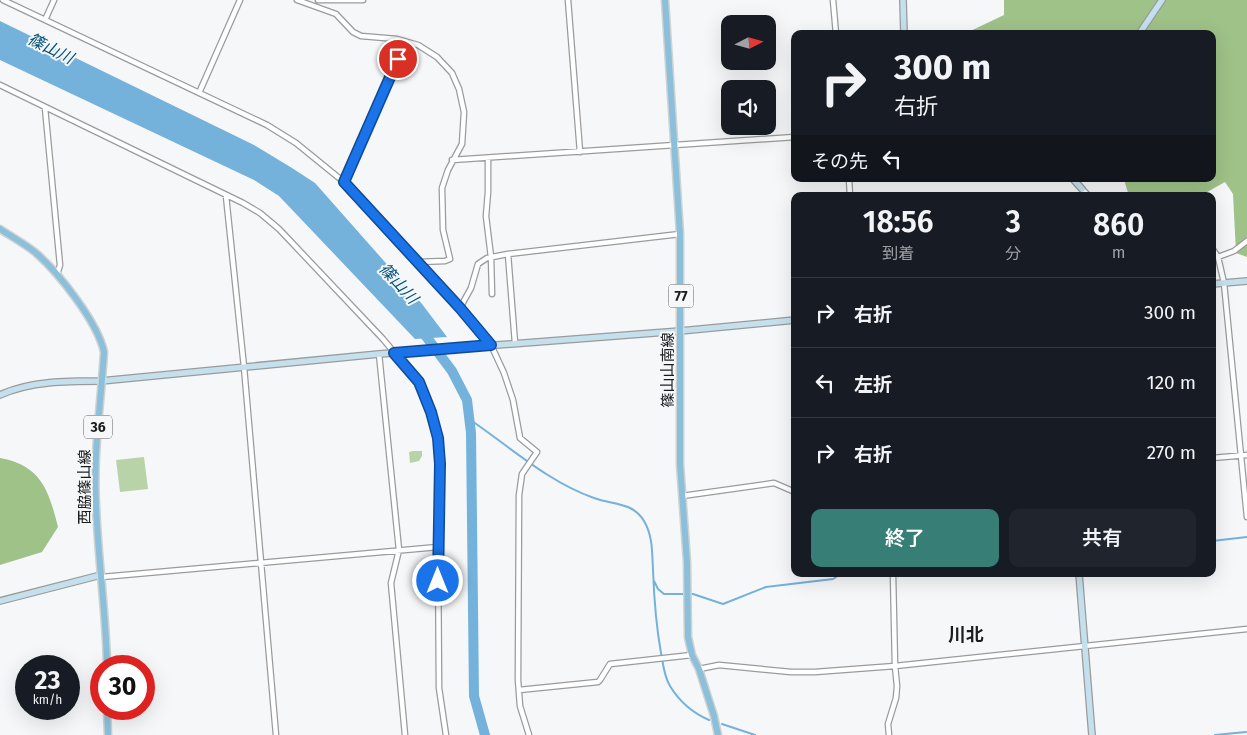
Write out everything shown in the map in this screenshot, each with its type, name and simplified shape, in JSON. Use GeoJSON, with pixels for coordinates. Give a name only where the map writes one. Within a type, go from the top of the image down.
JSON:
{"type":"FeatureCollection","features":[{"type":"Feature","properties":{"kind":"main road","name":"篠山山南線"},"geometry":{"type":"LineString","coordinates":[[665,0],[680,234],[681,496],[687,562],[688,637],[692,655],[699,669],[714,716],[718,735]]}},
{"type":"Feature","properties":{"kind":"main road","name":"西脇篠山線"},"geometry":{"type":"LineString","coordinates":[[0,229],[35,252],[57,275],[96,330],[104,352],[96,463],[96,505],[106,655]]}},
{"type":"Feature","properties":{"kind":"main road"},"geometry":{"type":"LineString","coordinates":[[107,720],[108,735]]}},
{"type":"Feature","properties":{"kind":"street"},"geometry":{"type":"LineString","coordinates":[[3,0],[268,125],[296,142],[344,182],[460,308],[488,345],[504,373],[513,400],[520,438],[538,452],[524,470],[520,481],[519,495],[519,690],[520,706],[529,735]]}},
{"type":"Feature","properties":{"kind":"street"},"geometry":{"type":"LineString","coordinates":[[46,20],[54,0]]}},
{"type":"Feature","properties":{"kind":"street"},"geometry":{"type":"LineString","coordinates":[[199,92],[240,0]]}},
{"type":"Feature","properties":{"kind":"street"},"geometry":{"type":"LineString","coordinates":[[297,0],[308,1],[336,14],[353,32],[361,36],[397,39],[418,45],[437,57],[452,73],[459,89],[464,112],[462,144],[452,160],[442,188],[443,230],[450,259],[445,261],[417,262]]}},
{"type":"Feature","properties":{"kind":"street"},"geometry":{"type":"LineString","coordinates":[[318,0],[363,0]]}},
{"type":"Feature","properties":{"kind":"street"},"geometry":{"type":"LineString","coordinates":[[568,0],[580,152]]}},
{"type":"Feature","properties":{"kind":"street"},"geometry":{"type":"LineString","coordinates":[[833,0],[836,30]]}},
{"type":"Feature","properties":{"kind":"street"},"geometry":{"type":"LineString","coordinates":[[903,0],[904,30]]}},
{"type":"Feature","properties":{"kind":"street"},"geometry":{"type":"LineString","coordinates":[[1142,30],[1162,0]]}},
{"type":"Feature","properties":{"kind":"street"},"geometry":{"type":"LineString","coordinates":[[344,182],[406,42]]}},
{"type":"Feature","properties":{"kind":"street"},"geometry":{"type":"LineString","coordinates":[[0,85],[252,208],[278,229],[396,353],[419,382],[431,412],[438,438],[440,464],[438,546],[439,688],[446,735]]}},
{"type":"Feature","properties":{"kind":"street"},"geometry":{"type":"LineString","coordinates":[[46,108],[60,265],[57,275]]}},
{"type":"Feature","properties":{"kind":"street"},"geometry":{"type":"LineString","coordinates":[[452,160],[791,137]]}},
{"type":"Feature","properties":{"kind":"street"},"geometry":{"type":"LineString","coordinates":[[488,159],[486,216],[491,258],[492,294]]}},
{"type":"Feature","properties":{"kind":"street"},"geometry":{"type":"LineString","coordinates":[[1076,182],[1085,192]]}},
{"type":"Feature","properties":{"kind":"street"},"geometry":{"type":"LineString","coordinates":[[226,196],[244,367],[276,735]]}},
{"type":"Feature","properties":{"kind":"street"},"geometry":{"type":"LineString","coordinates":[[460,308],[471,288],[478,264],[487,258],[680,234]]}},
{"type":"Feature","properties":{"kind":"street"},"geometry":{"type":"LineString","coordinates":[[1218,257],[1234,251],[1247,242]]}},
{"type":"Feature","properties":{"kind":"street"},"geometry":{"type":"LineString","coordinates":[[508,254],[515,343]]}},
{"type":"Feature","properties":{"kind":"street"},"geometry":{"type":"LineString","coordinates":[[1216,254],[1224,282],[1247,517]]}},
{"type":"Feature","properties":{"kind":"street"},"geometry":{"type":"LineString","coordinates":[[1216,283],[1247,281]]}},
{"type":"Feature","properties":{"kind":"street"},"geometry":{"type":"LineString","coordinates":[[0,395],[30,386],[379,354],[680,332],[791,320]]}},
{"type":"Feature","properties":{"kind":"street"},"geometry":{"type":"LineString","coordinates":[[379,354],[399,550],[392,583],[405,735]]}},
{"type":"Feature","properties":{"kind":"street"},"geometry":{"type":"LineString","coordinates":[[1216,458],[1247,455]]}},
{"type":"Feature","properties":{"kind":"street"},"geometry":{"type":"LineString","coordinates":[[681,496],[774,483],[791,490]]}},
{"type":"Feature","properties":{"kind":"street"},"geometry":{"type":"LineString","coordinates":[[0,600],[101,576],[438,546]]}},
{"type":"Feature","properties":{"kind":"street"},"geometry":{"type":"LineString","coordinates":[[889,735],[888,724],[896,698],[897,686],[893,577]]}},
{"type":"Feature","properties":{"kind":"street"},"geometry":{"type":"LineString","coordinates":[[1079,577],[1092,735]]}},
{"type":"Feature","properties":{"kind":"street"},"geometry":{"type":"LineString","coordinates":[[699,669],[719,665],[807,672],[895,666],[1247,629]]}},
{"type":"Feature","properties":{"kind":"street"},"geometry":{"type":"LineString","coordinates":[[519,690],[598,682],[610,664],[692,655]]}},
{"type":"Feature","properties":{"kind":"green space"},"geometry":{"type":"Polygon","coordinates":[[[1004,0],[1247,0],[1247,257],[1236,253],[1233,194],[1225,182],[1207,192],[1128,192],[1125,183],[1216,182],[1216,30],[972,30],[1004,15],[1004,0]]]}},
{"type":"Feature","properties":{"kind":"green space"},"geometry":{"type":"Polygon","coordinates":[[[422,451],[422,456],[419,461],[410,463],[409,452],[422,451]]]}},
{"type":"Feature","properties":{"kind":"green space"},"geometry":{"type":"Polygon","coordinates":[[[144,457],[148,489],[120,492],[116,460],[144,457]]]}},
{"type":"Feature","properties":{"kind":"green space"},"geometry":{"type":"Polygon","coordinates":[[[0,458],[14,461],[34,473],[47,491],[58,527],[42,552],[0,565],[0,458]]]}},
{"type":"Feature","properties":{"kind":"water"},"geometry":{"type":"Polygon","coordinates":[[[0,21],[254,145],[315,183],[422,304],[447,337],[415,339],[279,196],[254,180],[0,60],[0,21]]]}},
{"type":"Feature","properties":{"kind":"waterway","name":"篠山川"},"geometry":{"type":"LineString","coordinates":[[419,327],[452,371],[467,400],[471,433],[474,696],[485,735]]}},
{"type":"Feature","properties":{"kind":"waterway"},"geometry":{"type":"LineString","coordinates":[[469,419],[529,463],[561,483],[594,498],[628,507],[634,510],[644,521],[651,539],[659,643],[666,678],[682,702],[709,720]]}},
{"type":"Feature","properties":{"kind":"waterway"},"geometry":{"type":"LineString","coordinates":[[1216,541],[1247,537]]}},
{"type":"Feature","properties":{"kind":"waterway"},"geometry":{"type":"LineString","coordinates":[[654,581],[658,589],[664,594],[693,594],[723,604],[766,587],[833,579],[836,577]]}},
{"type":"Feature","properties":{"kind":"waterway"},"geometry":{"type":"LineString","coordinates":[[722,724],[755,735]]}},
{"type":"Feature","properties":{"kind":"waterway"},"geometry":{"type":"LineString","coordinates":[[1215,735],[1246,732]]}},
{"type":"Feature","properties":{"kind":"district","name":"川北"},"geometry":{"type":"Point","coordinates":[966,635]}},
{"type":"Feature","properties":{"kind":"route"},"geometry":{"type":"LineString","coordinates":[[398,59],[344,182],[460,308],[491,345],[394,353],[419,382],[431,412],[438,438],[440,464],[438,581]]}}]}
